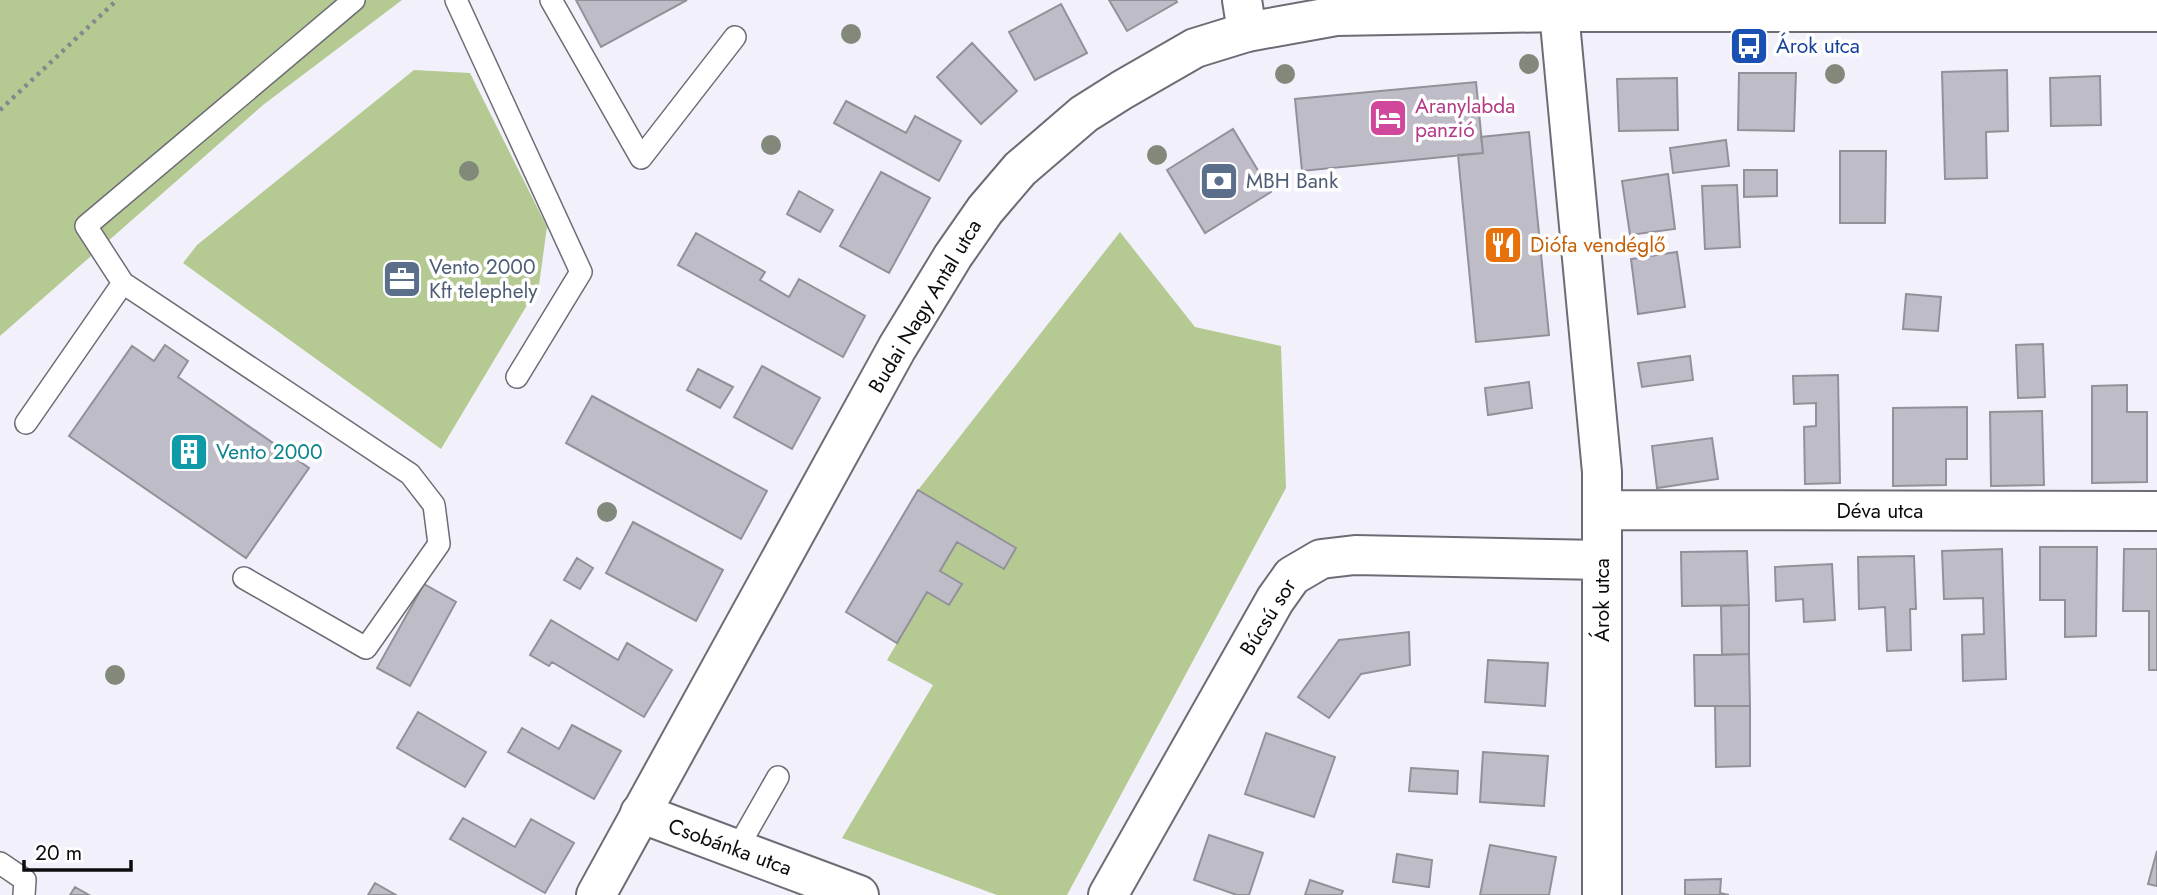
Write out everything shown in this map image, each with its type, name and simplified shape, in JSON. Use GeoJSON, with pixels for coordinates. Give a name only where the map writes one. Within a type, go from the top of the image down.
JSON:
{"type":"FeatureCollection","features":[{"type":"Feature","properties":{"kind":"street","name":"Budai Nagy Antal utca"},"geometry":{"type":"LineString","coordinates":[[596,895],[897,348],[953,256],[985,210],[1020,170],[1084,114],[1244,16],[1559,12],[2157,12]]}},
{"type":"Feature","properties":{"kind":"street","name":"Árok utca"},"geometry":{"type":"LineString","coordinates":[[1559,12],[1602,472],[1602,895]]}},
{"type":"Feature","properties":{"kind":"street","name":"Déva utca"},"geometry":{"type":"LineString","coordinates":[[1602,510],[2157,511]]}},
{"type":"Feature","properties":{"kind":"street","name":"Búcsú sor"},"geometry":{"type":"LineString","coordinates":[[1108,895],[1269,611],[1292,576],[1321,559],[1355,555],[1602,560]]}},
{"type":"Feature","properties":{"kind":"street","name":"Csobánka utca"},"geometry":{"type":"LineString","coordinates":[[640,813],[859,895]]}},
{"type":"Feature","properties":{"kind":"lane"},"geometry":{"type":"LineString","coordinates":[[244,578],[366,648],[439,544],[434,505],[410,474],[123,283],[86,226],[354,0]]}},
{"type":"Feature","properties":{"kind":"lane"},"geometry":{"type":"LineString","coordinates":[[456,0],[581,272],[517,377]]}},
{"type":"Feature","properties":{"kind":"lane"},"geometry":{"type":"LineString","coordinates":[[551,0],[641,158],[735,37]]}},
{"type":"Feature","properties":{"kind":"lane"},"geometry":{"type":"LineString","coordinates":[[26,423],[123,283]]}},
{"type":"Feature","properties":{"kind":"lane"},"geometry":{"type":"LineString","coordinates":[[737,849],[778,777]]}},
{"type":"Feature","properties":{"kind":"lane"},"geometry":{"type":"LineString","coordinates":[[0,863],[26,880],[24,895]]}},
{"type":"Feature","properties":{"kind":"path"},"geometry":{"type":"LineString","coordinates":[[0,110],[117,0]]}},
{"type":"Feature","properties":{"kind":"green space"},"geometry":{"type":"Polygon","coordinates":[[[0,0],[402,0],[263,105],[0,336],[0,0]]]}},
{"type":"Feature","properties":{"kind":"green space"},"geometry":{"type":"Polygon","coordinates":[[[414,70],[470,73],[547,227],[539,285],[441,449],[183,263],[197,245],[414,70]]]}},
{"type":"Feature","properties":{"kind":"green space"},"geometry":{"type":"Polygon","coordinates":[[[1120,232],[1195,327],[1281,346],[1286,488],[1067,895],[997,895],[842,838],[933,685],[887,660],[927,592],[961,584],[940,571],[957,542],[1004,569],[1016,549],[918,490],[1120,232]]]}},
{"type":"Feature","properties":{"kind":"building"},"geometry":{"type":"Polygon","coordinates":[[[576,0],[687,0],[601,47],[576,0]]]}},
{"type":"Feature","properties":{"kind":"building"},"geometry":{"type":"Polygon","coordinates":[[[1109,0],[1176,0],[1177,2],[1127,31],[1109,0]]]}},
{"type":"Feature","properties":{"kind":"building"},"geometry":{"type":"Polygon","coordinates":[[[1061,4],[1087,53],[1035,80],[1009,32],[1061,4]]]}},
{"type":"Feature","properties":{"kind":"building"},"geometry":{"type":"Polygon","coordinates":[[[972,43],[1017,91],[981,124],[937,77],[972,43]]]}},
{"type":"Feature","properties":{"kind":"building"},"geometry":{"type":"Polygon","coordinates":[[[2007,70],[2008,131],[1986,132],[1987,178],[1945,179],[1942,72],[2007,70]]]}},
{"type":"Feature","properties":{"kind":"building"},"geometry":{"type":"Polygon","coordinates":[[[1739,73],[1796,73],[1794,131],[1738,130],[1739,73]]]}},
{"type":"Feature","properties":{"kind":"building"},"geometry":{"type":"Polygon","coordinates":[[[2100,76],[2101,125],[2051,126],[2050,78],[2100,76]]]}},
{"type":"Feature","properties":{"kind":"building"},"geometry":{"type":"Polygon","coordinates":[[[1677,78],[1678,130],[1619,131],[1617,79],[1677,78]]]}},
{"type":"Feature","properties":{"kind":"building","name":"Aranylabda panzió"},"geometry":{"type":"Polygon","coordinates":[[[1476,82],[1483,153],[1302,171],[1295,99],[1476,82]]]}},
{"type":"Feature","properties":{"kind":"building"},"geometry":{"type":"Polygon","coordinates":[[[846,101],[906,133],[915,116],[961,141],[939,181],[834,123],[846,101]]]}},
{"type":"Feature","properties":{"kind":"building","name":"MBH Bank"},"geometry":{"type":"Polygon","coordinates":[[[1233,129],[1271,192],[1205,233],[1167,170],[1233,129]]]}},
{"type":"Feature","properties":{"kind":"building","name":"Diófa vendéglő"},"geometry":{"type":"Polygon","coordinates":[[[1529,132],[1549,335],[1476,342],[1458,155],[1483,153],[1481,137],[1529,132]]]}},
{"type":"Feature","properties":{"kind":"building"},"geometry":{"type":"Polygon","coordinates":[[[1726,140],[1729,166],[1673,173],[1670,148],[1726,140]]]}},
{"type":"Feature","properties":{"kind":"building"},"geometry":{"type":"Polygon","coordinates":[[[1840,151],[1886,151],[1885,223],[1840,223],[1840,151]]]}},
{"type":"Feature","properties":{"kind":"building"},"geometry":{"type":"Polygon","coordinates":[[[1744,170],[1777,170],[1777,196],[1744,197],[1744,170]]]}},
{"type":"Feature","properties":{"kind":"building"},"geometry":{"type":"Polygon","coordinates":[[[881,172],[930,198],[889,273],[840,246],[881,172]]]}},
{"type":"Feature","properties":{"kind":"building"},"geometry":{"type":"Polygon","coordinates":[[[1668,174],[1675,229],[1630,235],[1622,181],[1668,174]]]}},
{"type":"Feature","properties":{"kind":"building"},"geometry":{"type":"Polygon","coordinates":[[[1737,185],[1740,247],[1705,249],[1702,186],[1737,185]]]}},
{"type":"Feature","properties":{"kind":"building"},"geometry":{"type":"Polygon","coordinates":[[[799,191],[833,210],[820,232],[787,214],[799,191]]]}},
{"type":"Feature","properties":{"kind":"building"},"geometry":{"type":"Polygon","coordinates":[[[696,233],[765,272],[760,280],[789,297],[799,279],[865,316],[843,357],[678,265],[696,233]]]}},
{"type":"Feature","properties":{"kind":"building"},"geometry":{"type":"Polygon","coordinates":[[[1677,252],[1685,307],[1638,314],[1631,259],[1677,252]]]}},
{"type":"Feature","properties":{"kind":"building"},"geometry":{"type":"Polygon","coordinates":[[[1906,294],[1941,297],[1938,331],[1903,329],[1906,294]]]}},
{"type":"Feature","properties":{"kind":"building"},"geometry":{"type":"Polygon","coordinates":[[[2043,344],[2045,397],[2018,398],[2016,345],[2043,344]]]}},
{"type":"Feature","properties":{"kind":"building","name":"Vento 2000"},"geometry":{"type":"Polygon","coordinates":[[[165,345],[188,361],[178,377],[309,468],[246,558],[69,436],[132,346],[154,361],[165,345]]]}},
{"type":"Feature","properties":{"kind":"building"},"geometry":{"type":"Polygon","coordinates":[[[1690,356],[1693,380],[1642,387],[1638,363],[1690,356]]]}},
{"type":"Feature","properties":{"kind":"building"},"geometry":{"type":"Polygon","coordinates":[[[762,366],[820,398],[792,449],[734,417],[762,366]]]}},
{"type":"Feature","properties":{"kind":"building"},"geometry":{"type":"Polygon","coordinates":[[[698,369],[733,387],[720,408],[687,390],[698,369]]]}},
{"type":"Feature","properties":{"kind":"building"},"geometry":{"type":"Polygon","coordinates":[[[1838,375],[1840,483],[1805,484],[1804,427],[1816,426],[1816,403],[1794,404],[1793,376],[1838,375]]]}},
{"type":"Feature","properties":{"kind":"building"},"geometry":{"type":"Polygon","coordinates":[[[1529,382],[1532,408],[1488,415],[1485,388],[1529,382]]]}},
{"type":"Feature","properties":{"kind":"building"},"geometry":{"type":"Polygon","coordinates":[[[2127,385],[2127,412],[2147,412],[2147,482],[2092,483],[2092,386],[2127,385]]]}},
{"type":"Feature","properties":{"kind":"building"},"geometry":{"type":"Polygon","coordinates":[[[592,396],[767,491],[741,539],[566,443],[592,396]]]}},
{"type":"Feature","properties":{"kind":"building"},"geometry":{"type":"Polygon","coordinates":[[[1967,407],[1967,459],[1946,459],[1946,485],[1893,486],[1893,408],[1967,407]]]}},
{"type":"Feature","properties":{"kind":"building"},"geometry":{"type":"Polygon","coordinates":[[[2042,411],[2044,485],[1991,486],[1990,412],[2042,411]]]}},
{"type":"Feature","properties":{"kind":"building"},"geometry":{"type":"Polygon","coordinates":[[[1712,438],[1718,479],[1657,488],[1652,446],[1712,438]]]}},
{"type":"Feature","properties":{"kind":"building"},"geometry":{"type":"Polygon","coordinates":[[[918,490],[1016,548],[1004,569],[957,542],[940,571],[962,584],[949,605],[927,592],[897,643],[846,612],[918,490]]]}},
{"type":"Feature","properties":{"kind":"building"},"geometry":{"type":"Polygon","coordinates":[[[633,522],[723,570],[696,621],[606,573],[633,522]]]}},
{"type":"Feature","properties":{"kind":"building"},"geometry":{"type":"Polygon","coordinates":[[[2040,547],[2097,547],[2096,636],[2065,637],[2065,600],[2040,600],[2040,547]]]}},
{"type":"Feature","properties":{"kind":"building"},"geometry":{"type":"Polygon","coordinates":[[[2002,549],[2006,679],[1963,681],[1962,635],[1984,634],[1983,598],[1944,599],[1942,551],[2002,549]]]}},
{"type":"Feature","properties":{"kind":"building"},"geometry":{"type":"Polygon","coordinates":[[[2124,549],[2157,549],[2157,670],[2149,670],[2149,611],[2123,611],[2124,549]]]}},
{"type":"Feature","properties":{"kind":"building"},"geometry":{"type":"Polygon","coordinates":[[[1747,551],[1749,605],[1682,606],[1681,552],[1747,551]]]}},
{"type":"Feature","properties":{"kind":"building"},"geometry":{"type":"Polygon","coordinates":[[[1914,556],[1916,609],[1910,609],[1911,650],[1887,651],[1885,607],[1859,609],[1858,557],[1914,556]]]}},
{"type":"Feature","properties":{"kind":"building"},"geometry":{"type":"Polygon","coordinates":[[[577,558],[593,568],[580,589],[564,580],[577,558]]]}},
{"type":"Feature","properties":{"kind":"building"},"geometry":{"type":"Polygon","coordinates":[[[1832,564],[1835,620],[1804,622],[1803,599],[1776,601],[1775,567],[1832,564]]]}},
{"type":"Feature","properties":{"kind":"building"},"geometry":{"type":"Polygon","coordinates":[[[424,584],[456,602],[410,686],[377,668],[424,584]]]}},
{"type":"Feature","properties":{"kind":"building"},"geometry":{"type":"Polygon","coordinates":[[[1749,605],[1749,654],[1722,655],[1721,606],[1749,605]]]}},
{"type":"Feature","properties":{"kind":"building"},"geometry":{"type":"Polygon","coordinates":[[[551,620],[618,660],[627,643],[672,670],[644,717],[552,662],[549,666],[530,655],[551,620]]]}},
{"type":"Feature","properties":{"kind":"building"},"geometry":{"type":"Polygon","coordinates":[[[1409,632],[1410,665],[1361,674],[1329,718],[1298,697],[1339,640],[1409,632]]]}},
{"type":"Feature","properties":{"kind":"building"},"geometry":{"type":"Polygon","coordinates":[[[1749,654],[1750,706],[1695,706],[1694,655],[1749,654]]]}},
{"type":"Feature","properties":{"kind":"building"},"geometry":{"type":"Polygon","coordinates":[[[1488,660],[1548,663],[1545,706],[1485,702],[1488,660]]]}},
{"type":"Feature","properties":{"kind":"building"},"geometry":{"type":"Polygon","coordinates":[[[1715,706],[1750,706],[1750,766],[1716,767],[1715,706]]]}},
{"type":"Feature","properties":{"kind":"building"},"geometry":{"type":"Polygon","coordinates":[[[418,712],[486,752],[465,787],[397,748],[418,712]]]}},
{"type":"Feature","properties":{"kind":"building"},"geometry":{"type":"Polygon","coordinates":[[[572,725],[621,751],[594,799],[508,752],[522,728],[559,749],[572,725]]]}},
{"type":"Feature","properties":{"kind":"building"},"geometry":{"type":"Polygon","coordinates":[[[1266,733],[1335,757],[1314,817],[1245,794],[1266,733]]]}},
{"type":"Feature","properties":{"kind":"building"},"geometry":{"type":"Polygon","coordinates":[[[1483,752],[1548,756],[1544,806],[1480,802],[1483,752]]]}},
{"type":"Feature","properties":{"kind":"building"},"geometry":{"type":"Polygon","coordinates":[[[1411,768],[1458,771],[1457,794],[1409,791],[1411,768]]]}},
{"type":"Feature","properties":{"kind":"building"},"geometry":{"type":"Polygon","coordinates":[[[463,818],[515,847],[531,819],[574,843],[545,893],[450,839],[463,818]]]}},
{"type":"Feature","properties":{"kind":"building"},"geometry":{"type":"Polygon","coordinates":[[[1209,835],[1263,853],[1249,895],[1237,895],[1194,880],[1209,835]]]}},
{"type":"Feature","properties":{"kind":"building"},"geometry":{"type":"Polygon","coordinates":[[[1490,845],[1556,857],[1549,895],[1480,895],[1490,845]]]}},
{"type":"Feature","properties":{"kind":"building"},"geometry":{"type":"Polygon","coordinates":[[[2157,851],[2157,886],[2148,884],[2157,851]]]}},
{"type":"Feature","properties":{"kind":"building"},"geometry":{"type":"Polygon","coordinates":[[[1397,854],[1432,860],[1429,887],[1393,882],[1397,854]]]}},
{"type":"Feature","properties":{"kind":"building"},"geometry":{"type":"Polygon","coordinates":[[[1721,879],[1720,893],[1729,895],[1685,895],[1685,880],[1721,879]]]}},
{"type":"Feature","properties":{"kind":"building"},"geometry":{"type":"Polygon","coordinates":[[[1310,880],[1343,891],[1341,895],[1305,895],[1310,880]]]}},
{"type":"Feature","properties":{"kind":"building"},"geometry":{"type":"Polygon","coordinates":[[[375,883],[396,895],[368,895],[375,883]]]}},
{"type":"Feature","properties":{"kind":"building"},"geometry":{"type":"Polygon","coordinates":[[[75,887],[89,895],[70,895],[75,887]]]}},
{"type":"Feature","properties":{"kind":"place","name":"Árok utca"},"geometry":{"type":"Point","coordinates":[1749,46]}},
{"type":"Feature","properties":{"kind":"place","name":"Aranylabda panzió"},"geometry":{"type":"Point","coordinates":[1388,118]}},
{"type":"Feature","properties":{"kind":"place","name":"MBH Bank"},"geometry":{"type":"Point","coordinates":[1219,181]}},
{"type":"Feature","properties":{"kind":"place","name":"Diófa vendéglő"},"geometry":{"type":"Point","coordinates":[1503,245]}},
{"type":"Feature","properties":{"kind":"place","name":"Vento 2000 Kft telephely"},"geometry":{"type":"Point","coordinates":[402,279]}},
{"type":"Feature","properties":{"kind":"place","name":"Vento 2000"},"geometry":{"type":"Point","coordinates":[189,452]}}]}
